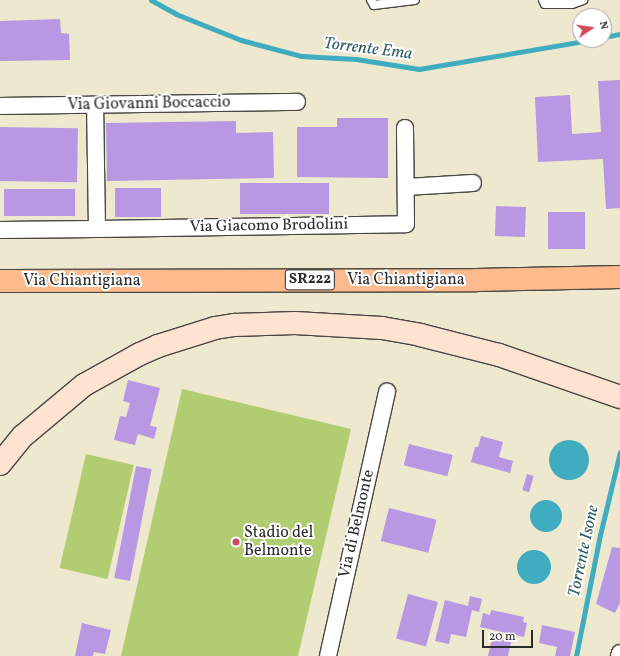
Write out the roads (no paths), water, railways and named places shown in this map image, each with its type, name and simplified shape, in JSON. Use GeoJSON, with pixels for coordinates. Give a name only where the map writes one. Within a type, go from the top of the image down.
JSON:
{"type":"FeatureCollection","features":[{"type":"Feature","properties":{"kind":"main road","name":"Via Chiantigiana"},"geometry":{"type":"LineString","coordinates":[[0,281],[476,280],[620,277]]}},
{"type":"Feature","properties":{"kind":"main road"},"geometry":{"type":"LineString","coordinates":[[0,464],[22,436],[84,385],[140,354],[182,337],[235,325],[295,323],[382,328],[420,335],[499,355],[620,397]]}},
{"type":"Feature","properties":{"kind":"street","name":"Via Giovanni Boccaccio"},"geometry":{"type":"LineString","coordinates":[[0,106],[297,102]]}},
{"type":"Feature","properties":{"kind":"street"},"geometry":{"type":"LineString","coordinates":[[95,104],[97,229]]}},
{"type":"Feature","properties":{"kind":"street","name":"Via Giacomo Brodolini"},"geometry":{"type":"LineString","coordinates":[[0,230],[406,224],[405,128]]}},
{"type":"Feature","properties":{"kind":"street"},"geometry":{"type":"LineString","coordinates":[[406,187],[473,183]]}},
{"type":"Feature","properties":{"kind":"street","name":"Via di Belmonte"},"geometry":{"type":"LineString","coordinates":[[328,656],[387,392]]}},
{"type":"Feature","properties":{"kind":"lane"},"geometry":{"type":"LineString","coordinates":[[371,0],[374,5],[415,0]]}},
{"type":"Feature","properties":{"kind":"lane"},"geometry":{"type":"LineString","coordinates":[[543,0],[545,4],[572,4],[583,0]]}},
{"type":"Feature","properties":{"kind":"water"},"geometry":{"type":"Polygon","coordinates":[[[569,440],[580,443],[586,449],[589,460],[586,471],[580,477],[569,480],[558,477],[552,471],[549,460],[552,449],[558,443],[569,440]]]}},
{"type":"Feature","properties":{"kind":"water"},"geometry":{"type":"Polygon","coordinates":[[[543,500],[549,500],[559,507],[562,516],[561,522],[555,529],[549,532],[543,532],[533,525],[530,519],[530,513],[537,503],[543,500]]]}},
{"type":"Feature","properties":{"kind":"water"},"geometry":{"type":"Polygon","coordinates":[[[534,550],[546,555],[551,567],[546,579],[534,584],[522,579],[517,567],[522,555],[534,550]]]}},
{"type":"Feature","properties":{"kind":"waterway","name":"Torrente Ema"},"geometry":{"type":"LineString","coordinates":[[151,0],[176,14],[241,40],[301,56],[356,59],[419,69],[572,43]]}},
{"type":"Feature","properties":{"kind":"waterway","name":"Torrente Ema"},"geometry":{"type":"LineString","coordinates":[[612,36],[620,34]]}},
{"type":"Feature","properties":{"kind":"waterway","name":"Torrente Isone"},"geometry":{"type":"LineString","coordinates":[[576,656],[600,535],[620,452]]}},
{"type":"Feature","properties":{"kind":"place","name":"Stadio del Belmonte"},"geometry":{"type":"Point","coordinates":[236,542]}}]}
